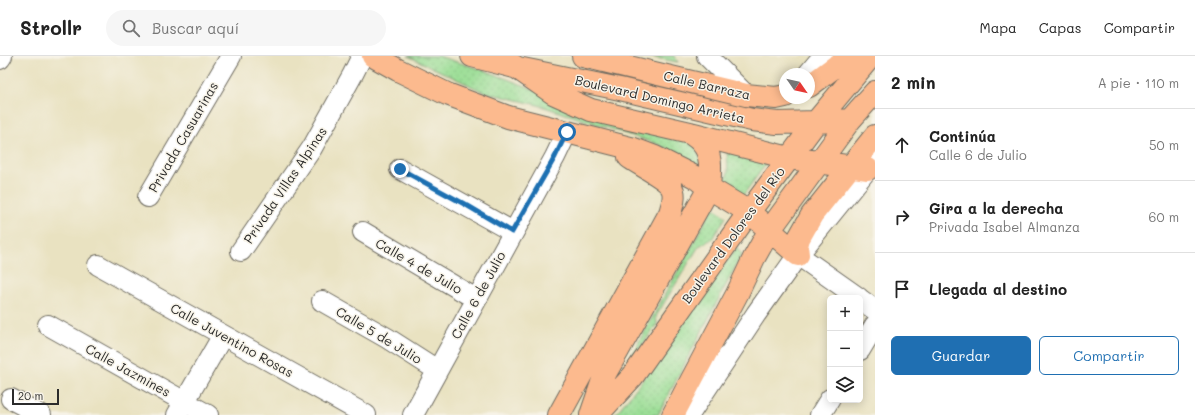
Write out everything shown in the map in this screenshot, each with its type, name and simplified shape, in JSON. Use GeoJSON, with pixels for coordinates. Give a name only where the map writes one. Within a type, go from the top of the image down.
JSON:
{"type":"FeatureCollection","features":[{"type":"Feature","properties":{"kind":"main road"},"geometry":{"type":"LineString","coordinates":[[373,56],[447,94],[508,117],[634,149],[655,157],[695,177],[709,188],[749,212],[798,255]]}},
{"type":"Feature","properties":{"kind":"main road","name":"Boulevard Domingo Arrieta"},"geometry":{"type":"LineString","coordinates":[[472,56],[509,62],[752,120],[777,123],[850,120]]}},
{"type":"Feature","properties":{"kind":"main road","name":"Calle Barraza"},"geometry":{"type":"LineString","coordinates":[[583,56],[746,95],[779,97]]}},
{"type":"Feature","properties":{"kind":"main road"},"geometry":{"type":"LineString","coordinates":[[815,82],[836,66],[856,56]]}},
{"type":"Feature","properties":{"kind":"main road","name":"Boulevard Dolores del Río"},"geometry":{"type":"LineString","coordinates":[[597,415],[633,376],[789,158],[816,122],[871,56]]}},
{"type":"Feature","properties":{"kind":"main road"},"geometry":{"type":"LineString","coordinates":[[509,62],[553,93],[591,110],[690,132],[789,158],[867,168]]}},
{"type":"Feature","properties":{"kind":"main road","name":"Boulevard Dolores del Río"},"geometry":{"type":"LineString","coordinates":[[673,415],[769,231],[850,120],[875,92]]}},
{"type":"Feature","properties":{"kind":"main road"},"geometry":{"type":"LineString","coordinates":[[590,415],[605,374],[709,188],[710,166],[708,154],[703,144],[690,132]]}},
{"type":"Feature","properties":{"kind":"main road"},"geometry":{"type":"LineString","coordinates":[[798,255],[797,246],[799,238],[812,215],[867,168],[875,136]]}},
{"type":"Feature","properties":{"kind":"main road"},"geometry":{"type":"LineString","coordinates":[[559,415],[670,213],[674,200],[673,189],[666,182],[604,142]]}},
{"type":"Feature","properties":{"kind":"street","name":"Privada Casuarinas"},"geometry":{"type":"LineString","coordinates":[[148,197],[231,56]]}},
{"type":"Feature","properties":{"kind":"street","name":"Privada Villas Alpinas"},"geometry":{"type":"LineString","coordinates":[[241,251],[312,148],[362,56]]}},
{"type":"Feature","properties":{"kind":"street"},"geometry":{"type":"LineString","coordinates":[[707,56],[746,95]]}},
{"type":"Feature","properties":{"kind":"street"},"geometry":{"type":"LineString","coordinates":[[813,68],[823,56]]}},
{"type":"Feature","properties":{"kind":"street","name":"Calle 6 de Julio"},"geometry":{"type":"LineString","coordinates":[[413,415],[436,370],[555,157],[567,132]]}},
{"type":"Feature","properties":{"kind":"street"},"geometry":{"type":"LineString","coordinates":[[400,169],[512,232]]}},
{"type":"Feature","properties":{"kind":"street","name":"Calle 4 de Julio"},"geometry":{"type":"LineString","coordinates":[[363,232],[476,299]]}},
{"type":"Feature","properties":{"kind":"street"},"geometry":{"type":"LineString","coordinates":[[689,415],[756,314],[798,255],[855,295]]}},
{"type":"Feature","properties":{"kind":"street","name":"Calle Juventino Rosas"},"geometry":{"type":"LineString","coordinates":[[98,265],[366,415]]}},
{"type":"Feature","properties":{"kind":"street","name":"Calle 5 de Julio"},"geometry":{"type":"LineString","coordinates":[[322,301],[387,338],[436,370]]}},
{"type":"Feature","properties":{"kind":"street"},"geometry":{"type":"LineString","coordinates":[[863,301],[875,310]]}},
{"type":"Feature","properties":{"kind":"street","name":"Calle Jazmines"},"geometry":{"type":"LineString","coordinates":[[48,325],[181,408],[208,415]]}},
{"type":"Feature","properties":{"kind":"street"},"geometry":{"type":"LineString","coordinates":[[863,345],[875,325]]}},
{"type":"Feature","properties":{"kind":"street"},"geometry":{"type":"LineString","coordinates":[[181,408],[223,335]]}},
{"type":"Feature","properties":{"kind":"street"},"geometry":{"type":"LineString","coordinates":[[11,399],[41,415]]}},
{"type":"Feature","properties":{"kind":"street"},"geometry":{"type":"LineString","coordinates":[[820,415],[828,403]]}},
{"type":"Feature","properties":{"kind":"green space"},"geometry":{"type":"Polygon","coordinates":[[[408,56],[438,56],[486,71],[562,100],[695,144],[704,168],[660,145],[538,105],[484,92],[408,56]]]}},
{"type":"Feature","properties":{"kind":"green space"},"geometry":{"type":"Polygon","coordinates":[[[645,56],[674,56],[678,62],[645,56]]]}},
{"type":"Feature","properties":{"kind":"green space"},"geometry":{"type":"Polygon","coordinates":[[[727,149],[766,164],[741,198],[724,186],[728,172],[727,149]]]}},
{"type":"Feature","properties":{"kind":"green space"},"geometry":{"type":"Polygon","coordinates":[[[713,207],[726,217],[712,239],[699,246],[656,316],[657,324],[619,378],[713,207]]]}},
{"type":"Feature","properties":{"kind":"green space"},"geometry":{"type":"Polygon","coordinates":[[[736,248],[742,254],[658,415],[615,415],[656,363],[736,248]]]}},
{"type":"Feature","properties":{"kind":"route"},"geometry":{"type":"LineString","coordinates":[[400,169],[512,232],[555,157],[567,132]]}}]}
